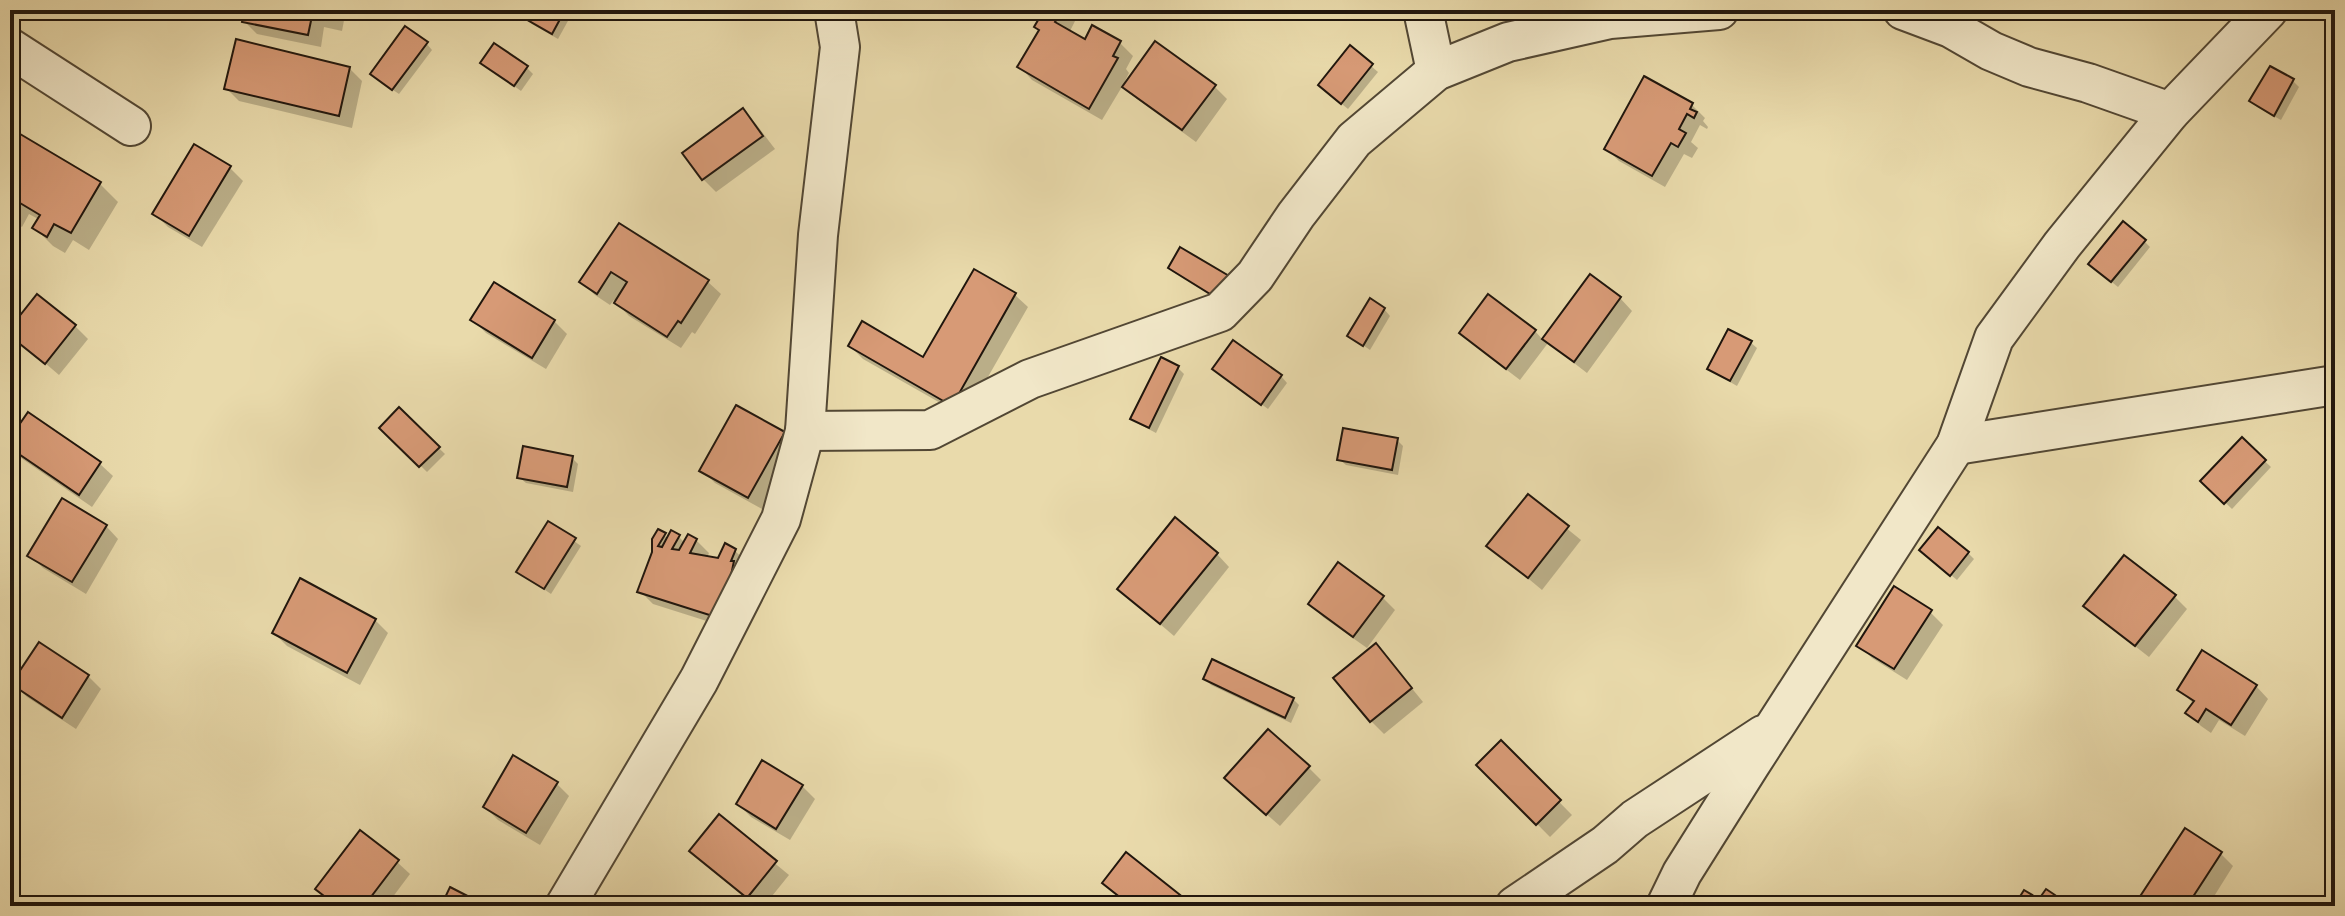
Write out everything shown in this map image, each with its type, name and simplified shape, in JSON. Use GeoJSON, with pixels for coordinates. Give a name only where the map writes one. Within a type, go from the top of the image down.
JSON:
{"type":"FeatureCollection","features":[{"type":"Feature","properties":{"kind":"street"},"geometry":{"type":"LineString","coordinates":[[565,906],[699,680],[781,519],[805,431],[818,235],[840,47],[834,10]]}},
{"type":"Feature","properties":{"kind":"street"},"geometry":{"type":"LineString","coordinates":[[1423,10],[1436,71]]}},
{"type":"Feature","properties":{"kind":"street"},"geometry":{"type":"LineString","coordinates":[[805,431],[930,430],[1030,379],[1220,312],[1255,276],[1296,215],[1354,140],[1436,71],[1508,42],[1610,19],[1719,10]]}},
{"type":"Feature","properties":{"kind":"street"},"geometry":{"type":"LineString","coordinates":[[1903,10],[1951,28],[1991,51],[2029,67],[2088,83],[2170,112]]}},
{"type":"Feature","properties":{"kind":"street"},"geometry":{"type":"LineString","coordinates":[[1666,906],[1682,873],[1956,445],[1994,338],[2062,245],[2170,112],[2268,10]]}},
{"type":"Feature","properties":{"kind":"street"},"geometry":{"type":"LineString","coordinates":[[10,48],[131,126]]}},
{"type":"Feature","properties":{"kind":"street"},"geometry":{"type":"LineString","coordinates":[[1956,445],[2335,385]]}},
{"type":"Feature","properties":{"kind":"street"},"geometry":{"type":"LineString","coordinates":[[1515,906],[1605,845],[1635,819],[1774,728]]}},
{"type":"Feature","properties":{"kind":"building"},"geometry":{"type":"Polygon","coordinates":[[[244,10],[331,10],[329,19],[312,16],[308,35],[242,22],[244,10]]]}},
{"type":"Feature","properties":{"kind":"building"},"geometry":{"type":"Polygon","coordinates":[[[528,10],[565,10],[552,34],[524,18],[528,10]]]}},
{"type":"Feature","properties":{"kind":"building"},"geometry":{"type":"Polygon","coordinates":[[[1044,10],[1062,10],[1055,22],[1085,39],[1092,25],[1121,41],[1113,56],[1118,58],[1089,109],[1017,67],[1039,30],[1034,27],[1044,10]]]}},
{"type":"Feature","properties":{"kind":"building"},"geometry":{"type":"Polygon","coordinates":[[[405,26],[428,42],[392,90],[370,74],[405,26]]]}},
{"type":"Feature","properties":{"kind":"building"},"geometry":{"type":"Polygon","coordinates":[[[236,39],[350,67],[339,116],[224,89],[236,39]]]}},
{"type":"Feature","properties":{"kind":"building"},"geometry":{"type":"Polygon","coordinates":[[[1155,41],[1216,85],[1182,130],[1122,87],[1155,41]]]}},
{"type":"Feature","properties":{"kind":"building"},"geometry":{"type":"Polygon","coordinates":[[[494,43],[528,66],[514,86],[480,63],[494,43]]]}},
{"type":"Feature","properties":{"kind":"building"},"geometry":{"type":"Polygon","coordinates":[[[1350,45],[1373,64],[1341,104],[1318,85],[1350,45]]]}},
{"type":"Feature","properties":{"kind":"building"},"geometry":{"type":"Polygon","coordinates":[[[2270,66],[2294,79],[2274,116],[2249,101],[2270,66]]]}},
{"type":"Feature","properties":{"kind":"building"},"geometry":{"type":"Polygon","coordinates":[[[1644,76],[1693,103],[1690,109],[1697,112],[1694,118],[1687,114],[1679,129],[1686,133],[1678,147],[1671,143],[1652,176],[1604,149],[1644,76]]]}},
{"type":"Feature","properties":{"kind":"building"},"geometry":{"type":"Polygon","coordinates":[[[743,108],[763,136],[702,180],[682,153],[743,108]]]}},
{"type":"Feature","properties":{"kind":"building"},"geometry":{"type":"Polygon","coordinates":[[[10,128],[101,182],[71,233],[54,224],[47,237],[32,228],[40,215],[10,197],[10,128]]]}},
{"type":"Feature","properties":{"kind":"building"},"geometry":{"type":"Polygon","coordinates":[[[194,144],[231,166],[189,236],[152,214],[194,144]]]}},
{"type":"Feature","properties":{"kind":"building"},"geometry":{"type":"Polygon","coordinates":[[[2123,221],[2146,240],[2111,282],[2088,264],[2123,221]]]}},
{"type":"Feature","properties":{"kind":"building"},"geometry":{"type":"Polygon","coordinates":[[[619,223],[709,280],[681,323],[678,321],[667,337],[614,303],[627,282],[611,272],[597,294],[579,282],[619,223]]]}},
{"type":"Feature","properties":{"kind":"building"},"geometry":{"type":"Polygon","coordinates":[[[1180,247],[1236,280],[1223,302],[1168,268],[1180,247]]]}},
{"type":"Feature","properties":{"kind":"building"},"geometry":{"type":"Polygon","coordinates":[[[974,269],[1016,293],[952,406],[848,346],[862,321],[923,357],[974,269]]]}},
{"type":"Feature","properties":{"kind":"building"},"geometry":{"type":"Polygon","coordinates":[[[1590,274],[1621,297],[1574,362],[1542,339],[1590,274]]]}},
{"type":"Feature","properties":{"kind":"building"},"geometry":{"type":"Polygon","coordinates":[[[494,282],[555,320],[532,358],[470,320],[494,282]]]}},
{"type":"Feature","properties":{"kind":"building"},"geometry":{"type":"Polygon","coordinates":[[[37,294],[76,325],[45,364],[10,336],[10,328],[37,294]]]}},
{"type":"Feature","properties":{"kind":"building"},"geometry":{"type":"Polygon","coordinates":[[[1488,294],[1536,330],[1506,369],[1459,333],[1488,294]]]}},
{"type":"Feature","properties":{"kind":"building"},"geometry":{"type":"Polygon","coordinates":[[[1370,298],[1385,308],[1363,346],[1347,336],[1370,298]]]}},
{"type":"Feature","properties":{"kind":"building"},"geometry":{"type":"Polygon","coordinates":[[[1728,329],[1752,341],[1730,381],[1707,369],[1728,329]]]}},
{"type":"Feature","properties":{"kind":"building"},"geometry":{"type":"Polygon","coordinates":[[[1233,340],[1282,375],[1261,405],[1212,369],[1233,340]]]}},
{"type":"Feature","properties":{"kind":"building"},"geometry":{"type":"Polygon","coordinates":[[[1161,357],[1179,366],[1149,428],[1130,419],[1161,357]]]}},
{"type":"Feature","properties":{"kind":"building"},"geometry":{"type":"Polygon","coordinates":[[[736,405],[785,432],[748,498],[699,471],[736,405]]]}},
{"type":"Feature","properties":{"kind":"building"},"geometry":{"type":"Polygon","coordinates":[[[399,407],[440,447],[419,467],[379,428],[399,407]]]}},
{"type":"Feature","properties":{"kind":"building"},"geometry":{"type":"Polygon","coordinates":[[[28,412],[101,462],[79,495],[10,448],[10,438],[28,412]]]}},
{"type":"Feature","properties":{"kind":"building"},"geometry":{"type":"Polygon","coordinates":[[[1343,428],[1398,438],[1392,470],[1337,460],[1343,428]]]}},
{"type":"Feature","properties":{"kind":"building"},"geometry":{"type":"Polygon","coordinates":[[[2242,437],[2266,460],[2224,504],[2200,481],[2242,437]]]}},
{"type":"Feature","properties":{"kind":"building"},"geometry":{"type":"Polygon","coordinates":[[[523,446],[573,456],[567,487],[517,478],[523,446]]]}},
{"type":"Feature","properties":{"kind":"building"},"geometry":{"type":"Polygon","coordinates":[[[1528,494],[1569,526],[1528,578],[1486,546],[1528,494]]]}},
{"type":"Feature","properties":{"kind":"building"},"geometry":{"type":"Polygon","coordinates":[[[62,498],[107,525],[72,582],[27,556],[62,498]]]}},
{"type":"Feature","properties":{"kind":"building"},"geometry":{"type":"Polygon","coordinates":[[[1175,517],[1218,553],[1160,624],[1117,589],[1175,517]]]}},
{"type":"Feature","properties":{"kind":"building"},"geometry":{"type":"Polygon","coordinates":[[[548,521],[576,538],[544,589],[516,572],[548,521]]]}},
{"type":"Feature","properties":{"kind":"building"},"geometry":{"type":"Polygon","coordinates":[[[1938,527],[1969,552],[1950,576],[1919,550],[1938,527]]]}},
{"type":"Feature","properties":{"kind":"building"},"geometry":{"type":"Polygon","coordinates":[[[658,529],[666,533],[658,546],[662,547],[671,530],[680,535],[672,549],[679,550],[688,534],[697,539],[690,553],[718,558],[725,543],[736,549],[731,561],[734,561],[722,619],[637,592],[652,552],[652,539],[658,529]]]}},
{"type":"Feature","properties":{"kind":"building"},"geometry":{"type":"Polygon","coordinates":[[[2124,555],[2176,595],[2135,646],[2083,606],[2124,555]]]}},
{"type":"Feature","properties":{"kind":"building"},"geometry":{"type":"Polygon","coordinates":[[[1338,562],[1384,596],[1353,637],[1308,604],[1338,562]]]}},
{"type":"Feature","properties":{"kind":"building"},"geometry":{"type":"Polygon","coordinates":[[[300,578],[376,619],[347,673],[272,633],[300,578]]]}},
{"type":"Feature","properties":{"kind":"building"},"geometry":{"type":"Polygon","coordinates":[[[1894,586],[1932,610],[1894,669],[1856,646],[1894,586]]]}},
{"type":"Feature","properties":{"kind":"building"},"geometry":{"type":"Polygon","coordinates":[[[39,642],[89,675],[62,718],[11,684],[39,642]]]}},
{"type":"Feature","properties":{"kind":"building"},"geometry":{"type":"Polygon","coordinates":[[[1376,643],[1412,688],[1370,722],[1333,678],[1376,643]]]}},
{"type":"Feature","properties":{"kind":"building"},"geometry":{"type":"Polygon","coordinates":[[[2202,650],[2257,685],[2231,725],[2206,709],[2198,722],[2185,713],[2194,701],[2177,690],[2202,650]]]}},
{"type":"Feature","properties":{"kind":"building"},"geometry":{"type":"Polygon","coordinates":[[[1212,659],[1294,698],[1285,718],[1203,679],[1212,659]]]}},
{"type":"Feature","properties":{"kind":"building"},"geometry":{"type":"Polygon","coordinates":[[[1268,729],[1310,766],[1266,815],[1224,778],[1268,729]]]}},
{"type":"Feature","properties":{"kind":"building"},"geometry":{"type":"Polygon","coordinates":[[[1501,740],[1561,800],[1536,825],[1476,765],[1501,740]]]}},
{"type":"Feature","properties":{"kind":"building"},"geometry":{"type":"Polygon","coordinates":[[[513,755],[558,782],[526,833],[483,807],[513,755]]]}},
{"type":"Feature","properties":{"kind":"building"},"geometry":{"type":"Polygon","coordinates":[[[762,760],[803,785],[776,829],[736,804],[762,760]]]}},
{"type":"Feature","properties":{"kind":"building"},"geometry":{"type":"Polygon","coordinates":[[[719,814],[777,861],[747,898],[689,851],[719,814]]]}},
{"type":"Feature","properties":{"kind":"building"},"geometry":{"type":"Polygon","coordinates":[[[2185,828],[2222,852],[2187,906],[2144,906],[2137,901],[2185,828]]]}},
{"type":"Feature","properties":{"kind":"building"},"geometry":{"type":"Polygon","coordinates":[[[360,830],[399,860],[364,906],[337,906],[315,889],[360,830]]]}},
{"type":"Feature","properties":{"kind":"building"},"geometry":{"type":"Polygon","coordinates":[[[1126,852],[1194,906],[1131,906],[1102,883],[1126,852]]]}},
{"type":"Feature","properties":{"kind":"building"},"geometry":{"type":"Polygon","coordinates":[[[450,887],[487,906],[441,906],[450,887]]]}},
{"type":"Feature","properties":{"kind":"building"},"geometry":{"type":"Polygon","coordinates":[[[2046,889],[2055,895],[2050,906],[2014,906],[2024,890],[2039,899],[2046,889]]]}}]}
